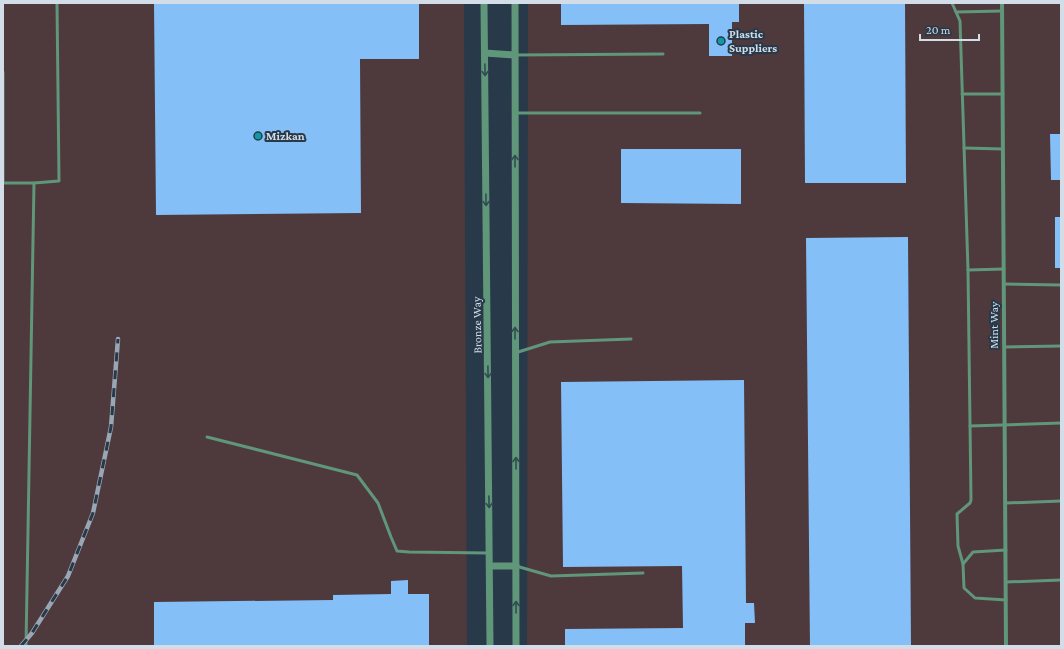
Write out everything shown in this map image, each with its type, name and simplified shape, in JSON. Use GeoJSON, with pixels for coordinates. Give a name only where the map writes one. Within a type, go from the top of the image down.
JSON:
{"type":"FeatureCollection","features":[{"type":"Feature","properties":{"kind":"street","name":"Bronze Way"},"geometry":{"type":"LineString","coordinates":[[484,3],[490,646]]}},
{"type":"Feature","properties":{"kind":"street"},"geometry":{"type":"LineString","coordinates":[[515,3],[516,646]]}},
{"type":"Feature","properties":{"kind":"street","name":"Mint Way"},"geometry":{"type":"LineString","coordinates":[[1002,3],[1006,646]]}},
{"type":"Feature","properties":{"kind":"street"},"geometry":{"type":"LineString","coordinates":[[485,53],[515,55]]}},
{"type":"Feature","properties":{"kind":"street"},"geometry":{"type":"LineString","coordinates":[[490,566],[516,566]]}},
{"type":"Feature","properties":{"kind":"lane"},"geometry":{"type":"LineString","coordinates":[[3,72],[3,183],[59,181],[57,3]]}},
{"type":"Feature","properties":{"kind":"lane"},"geometry":{"type":"LineString","coordinates":[[952,3],[960,21],[968,270],[971,500],[970,503],[957,514],[958,546],[963,564],[964,588],[975,598],[1006,600]]}},
{"type":"Feature","properties":{"kind":"lane"},"geometry":{"type":"LineString","coordinates":[[956,12],[1002,11]]}},
{"type":"Feature","properties":{"kind":"lane"},"geometry":{"type":"LineString","coordinates":[[515,55],[663,54]]}},
{"type":"Feature","properties":{"kind":"lane"},"geometry":{"type":"LineString","coordinates":[[962,94],[1003,94]]}},
{"type":"Feature","properties":{"kind":"lane"},"geometry":{"type":"LineString","coordinates":[[515,113],[700,113]]}},
{"type":"Feature","properties":{"kind":"lane"},"geometry":{"type":"LineString","coordinates":[[964,148],[1003,149]]}},
{"type":"Feature","properties":{"kind":"lane"},"geometry":{"type":"LineString","coordinates":[[26,646],[34,183]]}},
{"type":"Feature","properties":{"kind":"lane"},"geometry":{"type":"LineString","coordinates":[[968,270],[1004,269]]}},
{"type":"Feature","properties":{"kind":"lane"},"geometry":{"type":"LineString","coordinates":[[1004,284],[1061,285]]}},
{"type":"Feature","properties":{"kind":"lane"},"geometry":{"type":"LineString","coordinates":[[515,353],[550,342],[632,339]]}},
{"type":"Feature","properties":{"kind":"lane"},"geometry":{"type":"LineString","coordinates":[[1005,347],[1061,346]]}},
{"type":"Feature","properties":{"kind":"lane"},"geometry":{"type":"LineString","coordinates":[[970,426],[1061,423]]}},
{"type":"Feature","properties":{"kind":"lane"},"geometry":{"type":"LineString","coordinates":[[207,437],[357,475],[378,503],[390,537],[397,551],[490,553]]}},
{"type":"Feature","properties":{"kind":"lane"},"geometry":{"type":"LineString","coordinates":[[1006,503],[1061,501]]}},
{"type":"Feature","properties":{"kind":"lane"},"geometry":{"type":"LineString","coordinates":[[963,564],[973,552],[1006,550]]}},
{"type":"Feature","properties":{"kind":"lane"},"geometry":{"type":"LineString","coordinates":[[516,566],[550,576],[643,573]]}},
{"type":"Feature","properties":{"kind":"lane"},"geometry":{"type":"LineString","coordinates":[[1006,582],[1061,580]]}},
{"type":"Feature","properties":{"kind":"shaded area"},"geometry":{"type":"Polygon","coordinates":[[[3,3],[464,3],[467,646],[3,646],[3,3]]]}},
{"type":"Feature","properties":{"kind":"shaded area"},"geometry":{"type":"Polygon","coordinates":[[[528,3],[1061,3],[1061,646],[527,646],[528,3]]]}},
{"type":"Feature","properties":{"kind":"building","name":"Mizkan"},"geometry":{"type":"Polygon","coordinates":[[[154,3],[419,3],[419,59],[360,59],[361,213],[156,215],[154,3]]]}},
{"type":"Feature","properties":{"kind":"building","name":"Plastic Suppliers"},"geometry":{"type":"Polygon","coordinates":[[[561,3],[739,3],[739,22],[732,22],[732,56],[709,56],[709,24],[561,25],[561,3]]]}},
{"type":"Feature","properties":{"kind":"building"},"geometry":{"type":"Polygon","coordinates":[[[804,3],[905,3],[906,183],[805,183],[804,3]]]}},
{"type":"Feature","properties":{"kind":"building"},"geometry":{"type":"Polygon","coordinates":[[[1050,134],[1061,134],[1061,180],[1051,180],[1050,134]]]}},
{"type":"Feature","properties":{"kind":"building"},"geometry":{"type":"Polygon","coordinates":[[[621,149],[741,149],[741,204],[621,203],[621,149]]]}},
{"type":"Feature","properties":{"kind":"building"},"geometry":{"type":"Polygon","coordinates":[[[1055,217],[1061,217],[1061,268],[1055,268],[1055,217]]]}},
{"type":"Feature","properties":{"kind":"building"},"geometry":{"type":"Polygon","coordinates":[[[908,237],[911,646],[810,646],[806,238],[908,237]]]}},
{"type":"Feature","properties":{"kind":"building"},"geometry":{"type":"Polygon","coordinates":[[[744,380],[746,603],[754,603],[755,623],[745,623],[745,646],[565,646],[565,629],[683,628],[682,566],[563,567],[561,382],[744,380]]]}},
{"type":"Feature","properties":{"kind":"building"},"geometry":{"type":"Polygon","coordinates":[[[408,580],[408,594],[429,594],[429,646],[154,646],[154,602],[333,600],[333,595],[391,594],[391,581],[408,580]]]}},
{"type":"Feature","properties":{"kind":"railway"},"geometry":{"type":"LineString","coordinates":[[21,646],[32,633],[68,576],[93,513],[111,427],[118,339]]}},
{"type":"Feature","properties":{"kind":"place","name":"Plastic Suppliers"},"geometry":{"type":"Point","coordinates":[721,41]}},
{"type":"Feature","properties":{"kind":"place","name":"Mizkan"},"geometry":{"type":"Point","coordinates":[258,136]}}]}
